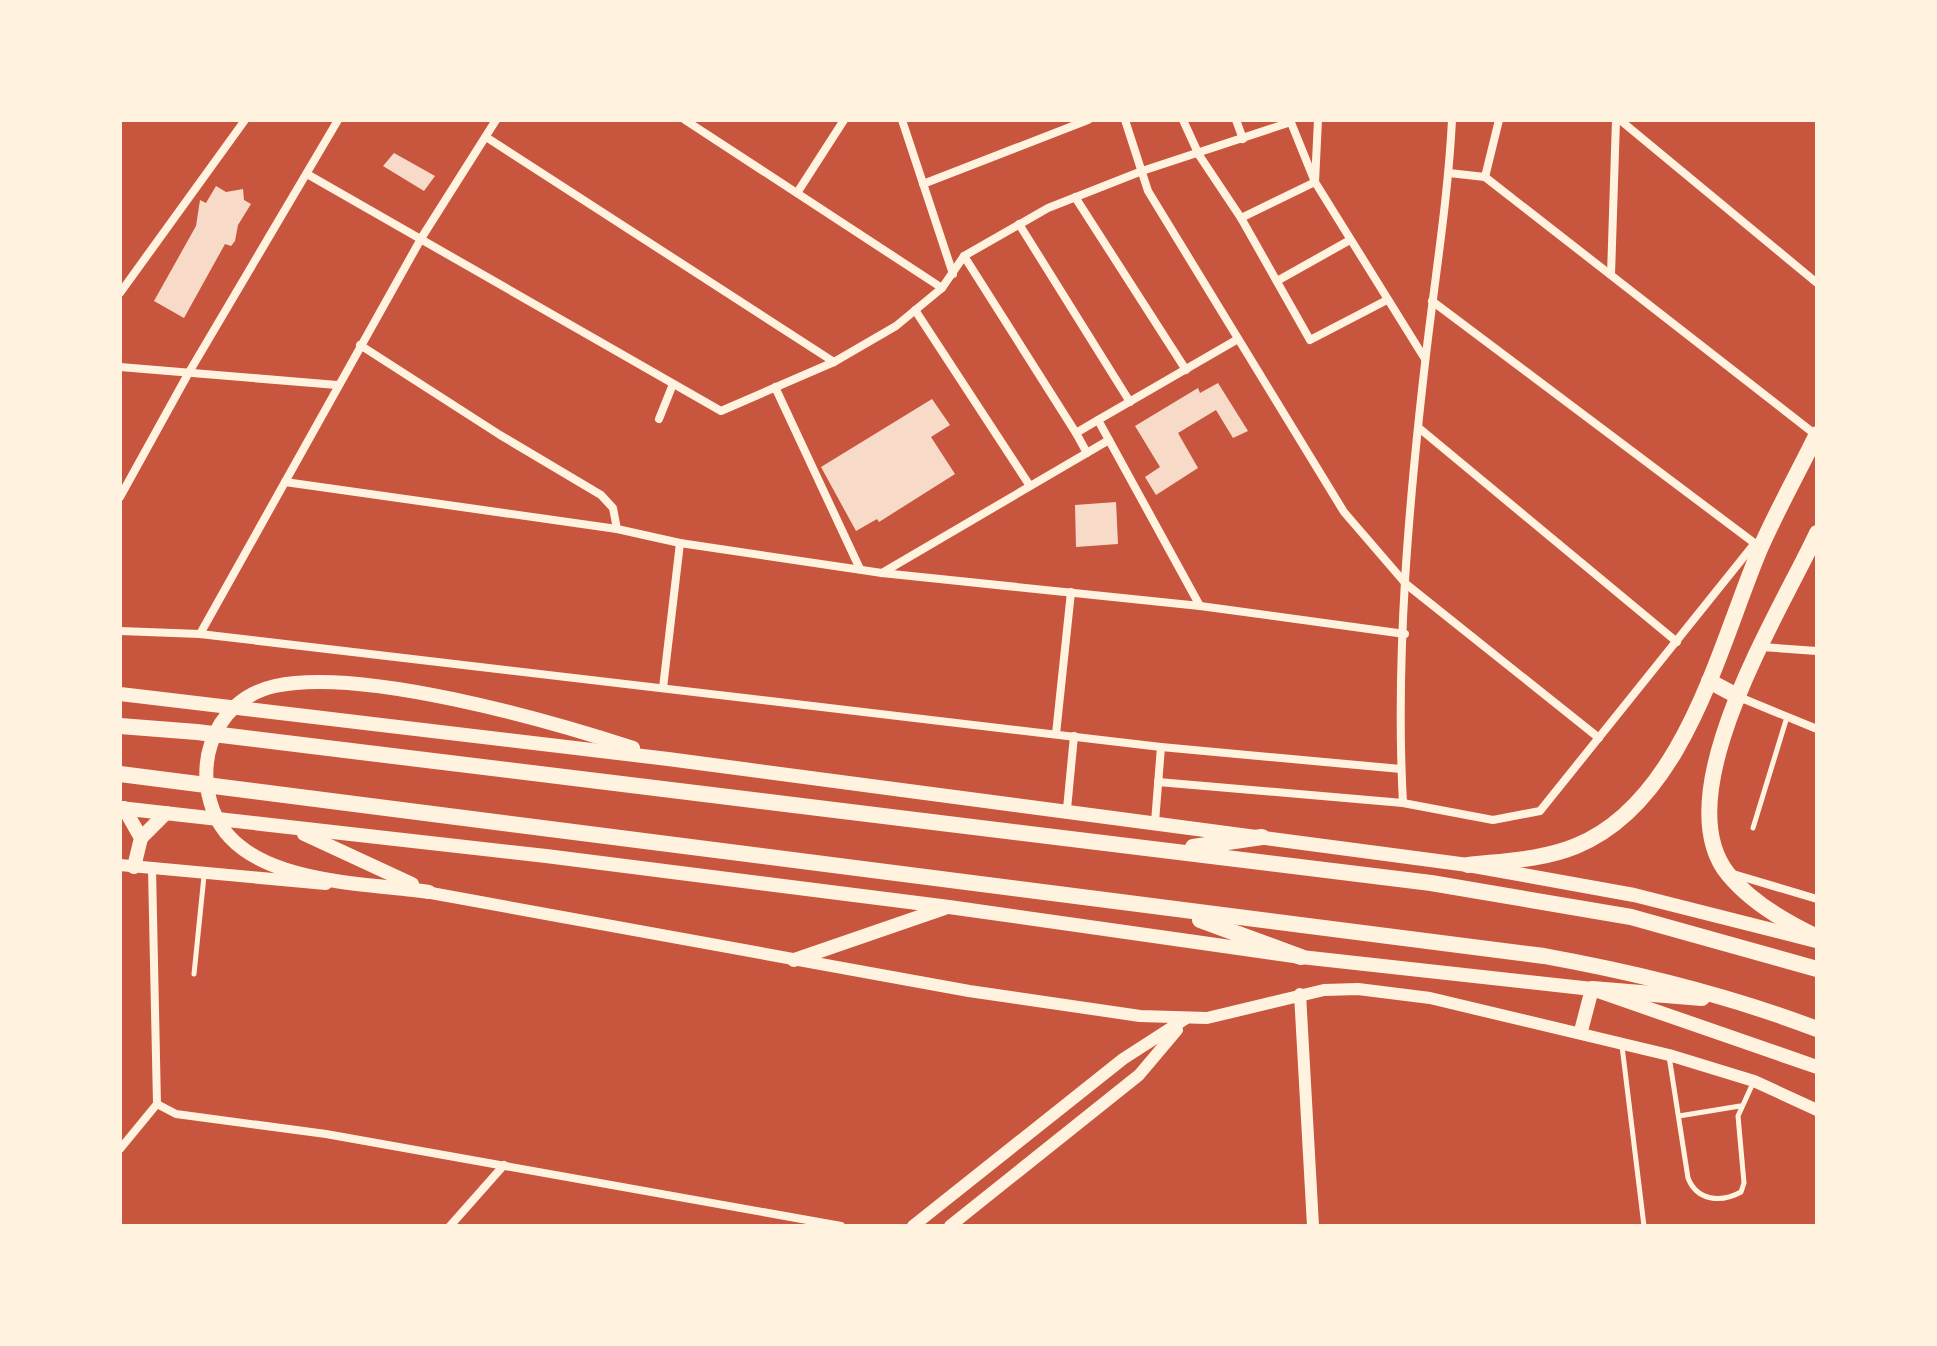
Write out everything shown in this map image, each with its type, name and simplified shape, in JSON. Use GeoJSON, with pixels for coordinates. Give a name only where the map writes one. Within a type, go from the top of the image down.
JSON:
{"type":"FeatureCollection","features":[{"type":"Feature","properties":{"kind":"main road"},"geometry":{"type":"LineString","coordinates":[[1468,865],[1549,854],[1577,846],[1600,832],[1645,794],[1660,775],[1709,681],[1758,546],[1817,435]]}},
{"type":"Feature","properties":{"kind":"main road"},"geometry":{"type":"LineString","coordinates":[[1817,533],[1739,697],[1714,760],[1707,807],[1709,829],[1726,872],[1773,912],[1817,939]]}},
{"type":"Feature","properties":{"kind":"main road"},"geometry":{"type":"LineString","coordinates":[[1709,681],[1739,697]]}},
{"type":"Feature","properties":{"kind":"main road"},"geometry":{"type":"LineString","coordinates":[[429,892],[296,873],[250,856],[232,842],[218,823],[208,791],[208,761],[216,731],[229,712],[251,695],[276,686],[346,685],[449,700],[563,727],[668,759]]}},
{"type":"Feature","properties":{"kind":"main road"},"geometry":{"type":"LineString","coordinates":[[120,694],[1067,809],[1468,865],[1634,895],[1817,939]]}},
{"type":"Feature","properties":{"kind":"main road"},"geometry":{"type":"LineString","coordinates":[[120,726],[213,734],[1386,876],[1571,905],[1717,939],[1817,969]]}},
{"type":"Feature","properties":{"kind":"main road"},"geometry":{"type":"LineString","coordinates":[[120,774],[1544,956],[1745,1002],[1817,1029]]}},
{"type":"Feature","properties":{"kind":"main road"},"geometry":{"type":"LineString","coordinates":[[122,808],[949,907],[1301,957],[1592,989],[1745,1002]]}},
{"type":"Feature","properties":{"kind":"main road"},"geometry":{"type":"LineString","coordinates":[[122,808],[141,838]]}},
{"type":"Feature","properties":{"kind":"main road"},"geometry":{"type":"LineString","coordinates":[[127,866],[141,838],[166,813]]}},
{"type":"Feature","properties":{"kind":"main road"},"geometry":{"type":"LineString","coordinates":[[293,829],[429,892]]}},
{"type":"Feature","properties":{"kind":"main road"},"geometry":{"type":"LineString","coordinates":[[1171,850],[1262,837]]}},
{"type":"Feature","properties":{"kind":"main road"},"geometry":{"type":"LineString","coordinates":[[794,960],[949,907]]}},
{"type":"Feature","properties":{"kind":"main road"},"geometry":{"type":"LineString","coordinates":[[1176,911],[1301,957]]}},
{"type":"Feature","properties":{"kind":"main road"},"geometry":{"type":"LineString","coordinates":[[1581,1031],[1592,989]]}},
{"type":"Feature","properties":{"kind":"main road"},"geometry":{"type":"LineString","coordinates":[[1592,989],[1817,1067]]}},
{"type":"Feature","properties":{"kind":"street"},"geometry":{"type":"LineString","coordinates":[[120,293],[245,120]]}},
{"type":"Feature","properties":{"kind":"street"},"geometry":{"type":"LineString","coordinates":[[120,497],[188,374],[338,120]]}},
{"type":"Feature","properties":{"kind":"street"},"geometry":{"type":"LineString","coordinates":[[200,634],[422,237],[496,120]]}},
{"type":"Feature","properties":{"kind":"street"},"geometry":{"type":"LineString","coordinates":[[797,193],[844,120]]}},
{"type":"Feature","properties":{"kind":"street"},"geometry":{"type":"LineString","coordinates":[[923,184],[1088,120]]}},
{"type":"Feature","properties":{"kind":"street"},"geometry":{"type":"LineString","coordinates":[[1125,120],[1148,191],[1344,512],[1406,584],[1599,738]]}},
{"type":"Feature","properties":{"kind":"street"},"geometry":{"type":"LineString","coordinates":[[1183,120],[1199,155],[1241,218],[1310,340],[1387,300]]}},
{"type":"Feature","properties":{"kind":"street"},"geometry":{"type":"LineString","coordinates":[[1236,120],[1243,139]]}},
{"type":"Feature","properties":{"kind":"street"},"geometry":{"type":"LineString","coordinates":[[1315,182],[1318,120]]}},
{"type":"Feature","properties":{"kind":"street"},"geometry":{"type":"LineString","coordinates":[[1403,803],[1401,769],[1406,584],[1425,359],[1449,173],[1452,120]]}},
{"type":"Feature","properties":{"kind":"street"},"geometry":{"type":"LineString","coordinates":[[1485,177],[1499,120]]}},
{"type":"Feature","properties":{"kind":"street"},"geometry":{"type":"LineString","coordinates":[[1611,275],[1618,120]]}},
{"type":"Feature","properties":{"kind":"street"},"geometry":{"type":"LineString","coordinates":[[1618,120],[1817,283]]}},
{"type":"Feature","properties":{"kind":"street"},"geometry":{"type":"LineString","coordinates":[[688,121],[942,288]]}},
{"type":"Feature","properties":{"kind":"street"},"geometry":{"type":"LineString","coordinates":[[905,121],[953,274]]}},
{"type":"Feature","properties":{"kind":"street"},"geometry":{"type":"LineString","coordinates":[[307,174],[422,237],[721,411],[834,362],[896,326],[942,288],[964,256],[1019,224],[1075,197],[1142,171],[1199,155],[1291,121],[1315,182],[1425,359]]}},
{"type":"Feature","properties":{"kind":"street"},"geometry":{"type":"LineString","coordinates":[[486,137],[834,362]]}},
{"type":"Feature","properties":{"kind":"street"},"geometry":{"type":"LineString","coordinates":[[1449,173],[1485,177],[1817,435]]}},
{"type":"Feature","properties":{"kind":"street"},"geometry":{"type":"LineString","coordinates":[[1241,218],[1315,182]]}},
{"type":"Feature","properties":{"kind":"street"},"geometry":{"type":"LineString","coordinates":[[1075,197],[1186,370]]}},
{"type":"Feature","properties":{"kind":"street"},"geometry":{"type":"LineString","coordinates":[[1019,224],[1130,402]]}},
{"type":"Feature","properties":{"kind":"street"},"geometry":{"type":"LineString","coordinates":[[1277,281],[1350,240]]}},
{"type":"Feature","properties":{"kind":"street"},"geometry":{"type":"LineString","coordinates":[[964,256],[1087,453]]}},
{"type":"Feature","properties":{"kind":"street"},"geometry":{"type":"LineString","coordinates":[[1158,782],[1403,803],[1493,820],[1540,811],[1758,546],[1432,301]]}},
{"type":"Feature","properties":{"kind":"street"},"geometry":{"type":"LineString","coordinates":[[915,310],[1030,486]]}},
{"type":"Feature","properties":{"kind":"street"},"geometry":{"type":"LineString","coordinates":[[1076,433],[1238,339]]}},
{"type":"Feature","properties":{"kind":"street"},"geometry":{"type":"LineString","coordinates":[[360,345],[500,435],[601,495],[613,508],[617,529]]}},
{"type":"Feature","properties":{"kind":"street"},"geometry":{"type":"LineString","coordinates":[[120,367],[337,385]]}},
{"type":"Feature","properties":{"kind":"street"},"geometry":{"type":"LineString","coordinates":[[659,419],[673,384]]}},
{"type":"Feature","properties":{"kind":"street"},"geometry":{"type":"LineString","coordinates":[[775,387],[860,569]]}},
{"type":"Feature","properties":{"kind":"street"},"geometry":{"type":"LineString","coordinates":[[1098,420],[1200,606]]}},
{"type":"Feature","properties":{"kind":"street"},"geometry":{"type":"LineString","coordinates":[[1419,428],[1677,642]]}},
{"type":"Feature","properties":{"kind":"street"},"geometry":{"type":"LineString","coordinates":[[882,573],[1109,440]]}},
{"type":"Feature","properties":{"kind":"street"},"geometry":{"type":"LineString","coordinates":[[285,482],[617,529],[680,543],[882,573],[1200,606],[1405,634]]}},
{"type":"Feature","properties":{"kind":"street"},"geometry":{"type":"LineString","coordinates":[[663,688],[680,543]]}},
{"type":"Feature","properties":{"kind":"street"},"geometry":{"type":"LineString","coordinates":[[1056,734],[1071,592]]}},
{"type":"Feature","properties":{"kind":"street"},"geometry":{"type":"LineString","coordinates":[[120,631],[200,634],[1161,747],[1401,769]]}},
{"type":"Feature","properties":{"kind":"street"},"geometry":{"type":"LineString","coordinates":[[1762,647],[1817,651]]}},
{"type":"Feature","properties":{"kind":"street"},"geometry":{"type":"LineString","coordinates":[[1739,697],[1817,729]]}},
{"type":"Feature","properties":{"kind":"street"},"geometry":{"type":"LineString","coordinates":[[1067,809],[1074,736]]}},
{"type":"Feature","properties":{"kind":"street"},"geometry":{"type":"LineString","coordinates":[[1155,822],[1161,747]]}},
{"type":"Feature","properties":{"kind":"street"},"geometry":{"type":"LineString","coordinates":[[127,866],[204,876],[429,892],[969,991],[1185,1019],[1232,1014],[1300,994],[1358,989],[1392,992],[1621,1041],[1754,1081],[1817,1110]]}},
{"type":"Feature","properties":{"kind":"street"},"geometry":{"type":"LineString","coordinates":[[120,1149],[157,1104],[152,869]]}},
{"type":"Feature","properties":{"kind":"street"},"geometry":{"type":"LineString","coordinates":[[1726,872],[1817,899]]}},
{"type":"Feature","properties":{"kind":"street"},"geometry":{"type":"LineString","coordinates":[[1300,994],[1313,1226]]}},
{"type":"Feature","properties":{"kind":"street"},"geometry":{"type":"LineString","coordinates":[[913,1226],[1123,1059],[1185,1019]]}},
{"type":"Feature","properties":{"kind":"street"},"geometry":{"type":"LineString","coordinates":[[950,1226],[1139,1075],[1185,1019]]}},
{"type":"Feature","properties":{"kind":"street"},"geometry":{"type":"LineString","coordinates":[[1123,1059],[1139,1075]]}},
{"type":"Feature","properties":{"kind":"street"},"geometry":{"type":"LineString","coordinates":[[157,1104],[176,1114],[326,1134],[841,1226]]}},
{"type":"Feature","properties":{"kind":"street"},"geometry":{"type":"LineString","coordinates":[[450,1226],[504,1165]]}},
{"type":"Feature","properties":{"kind":"lane"},"geometry":{"type":"LineString","coordinates":[[1753,828],[1787,716]]}},
{"type":"Feature","properties":{"kind":"lane"},"geometry":{"type":"LineString","coordinates":[[194,974],[204,876]]}},
{"type":"Feature","properties":{"kind":"lane"},"geometry":{"type":"LineString","coordinates":[[1621,1041],[1644,1226]]}},
{"type":"Feature","properties":{"kind":"lane"},"geometry":{"type":"LineString","coordinates":[[1669,1055],[1692,1188],[1711,1198],[1730,1198],[1741,1192],[1744,1183],[1740,1106],[1754,1081]]}},
{"type":"Feature","properties":{"kind":"lane"},"geometry":{"type":"LineString","coordinates":[[1679,1116],[1740,1106]]}},
{"type":"Feature","properties":{"kind":"building"},"geometry":{"type":"Polygon","coordinates":[[[394,153],[435,176],[424,191],[383,166],[394,153]]]}},
{"type":"Feature","properties":{"kind":"building"},"geometry":{"type":"Polygon","coordinates":[[[216,186],[226,192],[243,189],[244,200],[251,204],[238,225],[235,241],[231,246],[225,244],[184,318],[154,301],[196,226],[200,200],[206,203],[216,186]]]}},
{"type":"Feature","properties":{"kind":"building"},"geometry":{"type":"Polygon","coordinates":[[[1218,383],[1248,431],[1233,438],[1216,410],[1178,433],[1198,468],[1156,495],[1145,477],[1160,467],[1135,426],[1198,388],[1200,393],[1218,383]]]}},
{"type":"Feature","properties":{"kind":"building"},"geometry":{"type":"Polygon","coordinates":[[[932,399],[950,425],[931,437],[955,474],[879,522],[877,519],[856,531],[821,467],[932,399]]]}},
{"type":"Feature","properties":{"kind":"building"},"geometry":{"type":"Polygon","coordinates":[[[1116,502],[1118,544],[1076,547],[1075,505],[1116,502]]]}}]}
